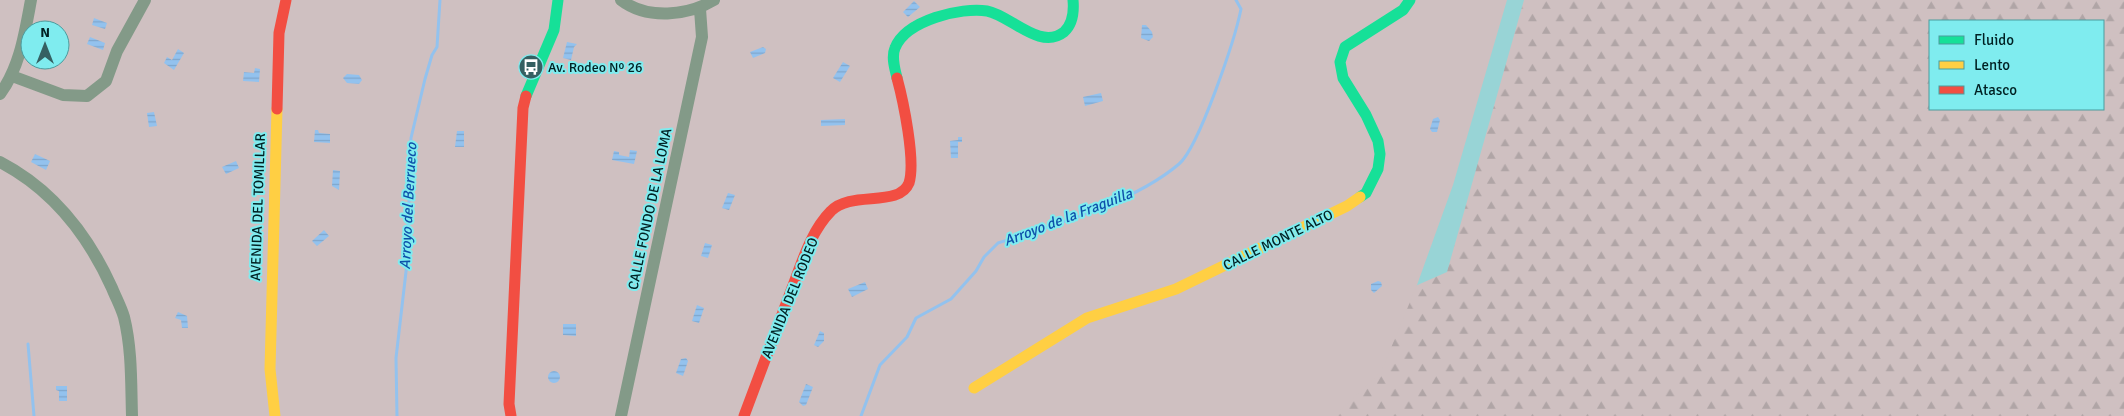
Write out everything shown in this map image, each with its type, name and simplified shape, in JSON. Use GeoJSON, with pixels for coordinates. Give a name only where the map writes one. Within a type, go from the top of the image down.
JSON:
{"type":"FeatureCollection","features":[{"type":"Feature","properties":{"kind":"street"},"geometry":{"type":"LineString","coordinates":[[0,94],[12,76],[22,46],[31,0]]}},
{"type":"Feature","properties":{"kind":"street"},"geometry":{"type":"LineString","coordinates":[[12,76],[63,95],[88,96],[106,81],[117,51],[145,0]]}},
{"type":"Feature","properties":{"kind":"street","name":"AVENIDA DEL TOMILLAR"},"geometry":{"type":"LineString","coordinates":[[275,416],[270,369],[272,250],[279,33],[286,0]]}},
{"type":"Feature","properties":{"kind":"street"},"geometry":{"type":"LineString","coordinates":[[511,416],[509,404],[523,108],[532,80],[552,42],[559,17],[558,0]]}},
{"type":"Feature","properties":{"kind":"street"},"geometry":{"type":"LineString","coordinates":[[621,0],[644,12],[672,13],[700,9],[714,0]]}},
{"type":"Feature","properties":{"kind":"street","name":"AVENIDA DEL RODEO"},"geometry":{"type":"LineString","coordinates":[[744,416],[811,239],[832,210],[844,200],[895,197],[905,192],[910,181],[909,137],[894,61],[895,48],[902,37],[928,20],[976,11],[999,14],[1038,36],[1052,37],[1064,32],[1072,24],[1074,13],[1073,0]]}},
{"type":"Feature","properties":{"kind":"street","name":"CALLE MONTE ALTO"},"geometry":{"type":"LineString","coordinates":[[974,388],[1087,318],[1176,289],[1347,206],[1366,193],[1378,169],[1380,154],[1378,141],[1366,115],[1343,78],[1340,62],[1345,46],[1403,10],[1410,0]]}},
{"type":"Feature","properties":{"kind":"street","name":"CALLE FONDO DE LA LOMA"},"geometry":{"type":"LineString","coordinates":[[621,416],[702,37],[700,9]]}},
{"type":"Feature","properties":{"kind":"street"},"geometry":{"type":"LineString","coordinates":[[0,162],[22,173],[45,191],[70,217],[103,268],[124,315],[130,349],[132,416]]}},
{"type":"Feature","properties":{"kind":"green space"},"geometry":{"type":"Polygon","coordinates":[[[0,0],[1507,0],[1453,185],[1417,285],[1381,372],[1334,416],[0,416],[0,0]]]}},
{"type":"Feature","properties":{"kind":"green space"},"geometry":{"type":"Polygon","coordinates":[[[1524,0],[2124,0],[2124,416],[1120,416],[1447,272],[1524,0]]]}},
{"type":"Feature","properties":{"kind":"water"},"geometry":{"type":"Polygon","coordinates":[[[914,1],[920,7],[908,17],[903,12],[914,1]]]}},
{"type":"Feature","properties":{"kind":"water"},"geometry":{"type":"Polygon","coordinates":[[[94,18],[107,23],[105,29],[92,25],[94,18]]]}},
{"type":"Feature","properties":{"kind":"water"},"geometry":{"type":"Polygon","coordinates":[[[1142,25],[1146,25],[1152,32],[1153,37],[1149,41],[1141,38],[1142,25]]]}},
{"type":"Feature","properties":{"kind":"water"},"geometry":{"type":"Polygon","coordinates":[[[90,37],[105,43],[103,50],[87,44],[90,37]]]}},
{"type":"Feature","properties":{"kind":"water"},"geometry":{"type":"Polygon","coordinates":[[[567,42],[577,44],[574,47],[571,60],[563,58],[567,42]]]}},
{"type":"Feature","properties":{"kind":"water"},"geometry":{"type":"Polygon","coordinates":[[[763,47],[766,49],[765,53],[753,58],[750,52],[763,47]]]}},
{"type":"Feature","properties":{"kind":"water"},"geometry":{"type":"Polygon","coordinates":[[[178,49],[184,53],[174,70],[164,63],[167,57],[172,60],[178,49]]]}},
{"type":"Feature","properties":{"kind":"water"},"geometry":{"type":"Polygon","coordinates":[[[843,62],[850,66],[840,82],[833,78],[843,62]]]}},
{"type":"Feature","properties":{"kind":"water"},"geometry":{"type":"Polygon","coordinates":[[[255,68],[260,69],[259,82],[243,81],[244,72],[254,73],[255,68]]]}},
{"type":"Feature","properties":{"kind":"water"},"geometry":{"type":"Polygon","coordinates":[[[347,74],[359,75],[362,80],[359,84],[347,83],[343,78],[347,74]]]}},
{"type":"Feature","properties":{"kind":"water"},"geometry":{"type":"Polygon","coordinates":[[[1101,93],[1103,101],[1085,106],[1083,97],[1101,93]]]}},
{"type":"Feature","properties":{"kind":"water"},"geometry":{"type":"Polygon","coordinates":[[[154,112],[157,126],[149,127],[147,113],[154,112]]]}},
{"type":"Feature","properties":{"kind":"water"},"geometry":{"type":"Polygon","coordinates":[[[1438,117],[1440,120],[1437,132],[1432,132],[1430,129],[1433,119],[1438,117]]]}},
{"type":"Feature","properties":{"kind":"water"},"geometry":{"type":"Polygon","coordinates":[[[845,119],[845,125],[821,126],[821,120],[845,119]]]}},
{"type":"Feature","properties":{"kind":"water"},"geometry":{"type":"Polygon","coordinates":[[[315,130],[318,130],[319,133],[330,134],[330,143],[314,142],[315,130]]]}},
{"type":"Feature","properties":{"kind":"water"},"geometry":{"type":"Polygon","coordinates":[[[457,131],[464,131],[464,147],[455,147],[457,131]]]}},
{"type":"Feature","properties":{"kind":"water"},"geometry":{"type":"Polygon","coordinates":[[[958,137],[962,137],[962,142],[958,142],[958,158],[951,158],[950,141],[958,140],[958,137]]]}},
{"type":"Feature","properties":{"kind":"water"},"geometry":{"type":"Polygon","coordinates":[[[630,150],[637,151],[634,164],[612,160],[614,151],[619,152],[619,155],[629,157],[630,150]]]}},
{"type":"Feature","properties":{"kind":"water"},"geometry":{"type":"Polygon","coordinates":[[[35,154],[50,161],[46,170],[31,162],[35,154]]]}},
{"type":"Feature","properties":{"kind":"water"},"geometry":{"type":"Polygon","coordinates":[[[236,161],[239,168],[226,174],[222,167],[236,161]]]}},
{"type":"Feature","properties":{"kind":"water"},"geometry":{"type":"Polygon","coordinates":[[[333,170],[340,171],[339,190],[332,186],[333,170]]]}},
{"type":"Feature","properties":{"kind":"water"},"geometry":{"type":"Polygon","coordinates":[[[728,193],[735,195],[729,210],[722,208],[728,193]]]}},
{"type":"Feature","properties":{"kind":"water"},"geometry":{"type":"Polygon","coordinates":[[[324,230],[329,236],[317,246],[312,241],[324,230]]]}},
{"type":"Feature","properties":{"kind":"water"},"geometry":{"type":"Polygon","coordinates":[[[705,243],[712,245],[708,258],[701,256],[705,243]]]}},
{"type":"Feature","properties":{"kind":"water"},"geometry":{"type":"Polygon","coordinates":[[[1378,281],[1381,282],[1382,286],[1374,293],[1371,290],[1371,284],[1378,281]]]}},
{"type":"Feature","properties":{"kind":"water"},"geometry":{"type":"Polygon","coordinates":[[[865,282],[868,289],[852,297],[848,289],[865,282]]]}},
{"type":"Feature","properties":{"kind":"water"},"geometry":{"type":"Polygon","coordinates":[[[697,305],[704,308],[699,323],[692,321],[697,305]]]}},
{"type":"Feature","properties":{"kind":"water"},"geometry":{"type":"Polygon","coordinates":[[[178,312],[187,316],[188,328],[182,328],[181,320],[175,318],[178,312]]]}},
{"type":"Feature","properties":{"kind":"water"},"geometry":{"type":"Polygon","coordinates":[[[563,324],[576,324],[576,336],[563,335],[563,324]]]}},
{"type":"Feature","properties":{"kind":"water"},"geometry":{"type":"Polygon","coordinates":[[[820,331],[824,333],[824,341],[818,347],[814,345],[820,331]]]}},
{"type":"Feature","properties":{"kind":"water"},"geometry":{"type":"Polygon","coordinates":[[[686,358],[688,361],[683,376],[676,373],[681,359],[686,358]]]}},
{"type":"Feature","properties":{"kind":"water"},"geometry":{"type":"Polygon","coordinates":[[[552,371],[556,371],[560,377],[556,383],[552,383],[548,379],[548,375],[552,371]]]}},
{"type":"Feature","properties":{"kind":"water"},"geometry":{"type":"Polygon","coordinates":[[[806,384],[813,387],[806,405],[803,406],[799,402],[806,384]]]}},
{"type":"Feature","properties":{"kind":"water"},"geometry":{"type":"Polygon","coordinates":[[[56,386],[67,386],[67,401],[59,401],[59,391],[56,390],[56,386]]]}},
{"type":"Feature","properties":{"kind":"waterway","name":"Arroyo del Berrueco"},"geometry":{"type":"LineString","coordinates":[[397,416],[396,358],[407,263],[411,138],[425,79],[432,55],[437,47],[440,0]]}},
{"type":"Feature","properties":{"kind":"waterway","name":"Arroyo de la Fraguilla"},"geometry":{"type":"LineString","coordinates":[[861,416],[880,365],[907,337],[916,318],[951,299],[976,271],[984,257],[998,243],[1068,220],[1116,201],[1160,178],[1179,164],[1196,137],[1224,67],[1241,9],[1236,0]]}},
{"type":"Feature","properties":{"kind":"waterway"},"geometry":{"type":"LineString","coordinates":[[28,344],[34,416]]}},
{"type":"Feature","properties":{"kind":"traffic: fast"},"geometry":{"type":"LineString","coordinates":[[526,96],[554,30],[558,0]]}},
{"type":"Feature","properties":{"kind":"traffic: fast"},"geometry":{"type":"LineString","coordinates":[[897,78],[893,59],[895,48],[901,38],[922,23],[963,11],[987,11],[1035,35],[1055,37],[1064,32],[1071,21],[1073,0]]}},
{"type":"Feature","properties":{"kind":"traffic: fast"},"geometry":{"type":"LineString","coordinates":[[1360,197],[1366,193],[1378,169],[1380,154],[1378,141],[1366,115],[1343,78],[1340,62],[1345,47],[1403,10],[1410,0]]}},
{"type":"Feature","properties":{"kind":"traffic: slow"},"geometry":{"type":"LineString","coordinates":[[275,416],[270,369],[277,109]]}},
{"type":"Feature","properties":{"kind":"traffic: slow"},"geometry":{"type":"LineString","coordinates":[[974,388],[1087,318],[1176,289],[1347,206],[1360,197]]}},
{"type":"Feature","properties":{"kind":"traffic: jam"},"geometry":{"type":"LineString","coordinates":[[277,109],[279,33],[286,0]]}},
{"type":"Feature","properties":{"kind":"traffic: jam"},"geometry":{"type":"LineString","coordinates":[[744,416],[803,257],[824,219],[840,205],[850,201],[895,195],[904,191],[909,183],[911,173],[910,146],[897,78]]}},
{"type":"Feature","properties":{"kind":"traffic: jam"},"geometry":{"type":"LineString","coordinates":[[511,416],[509,404],[523,108],[526,96]]}},
{"type":"Feature","properties":{"kind":"place","name":"Av. Rodeo Nº 26"},"geometry":{"type":"Point","coordinates":[531,67]}}]}
